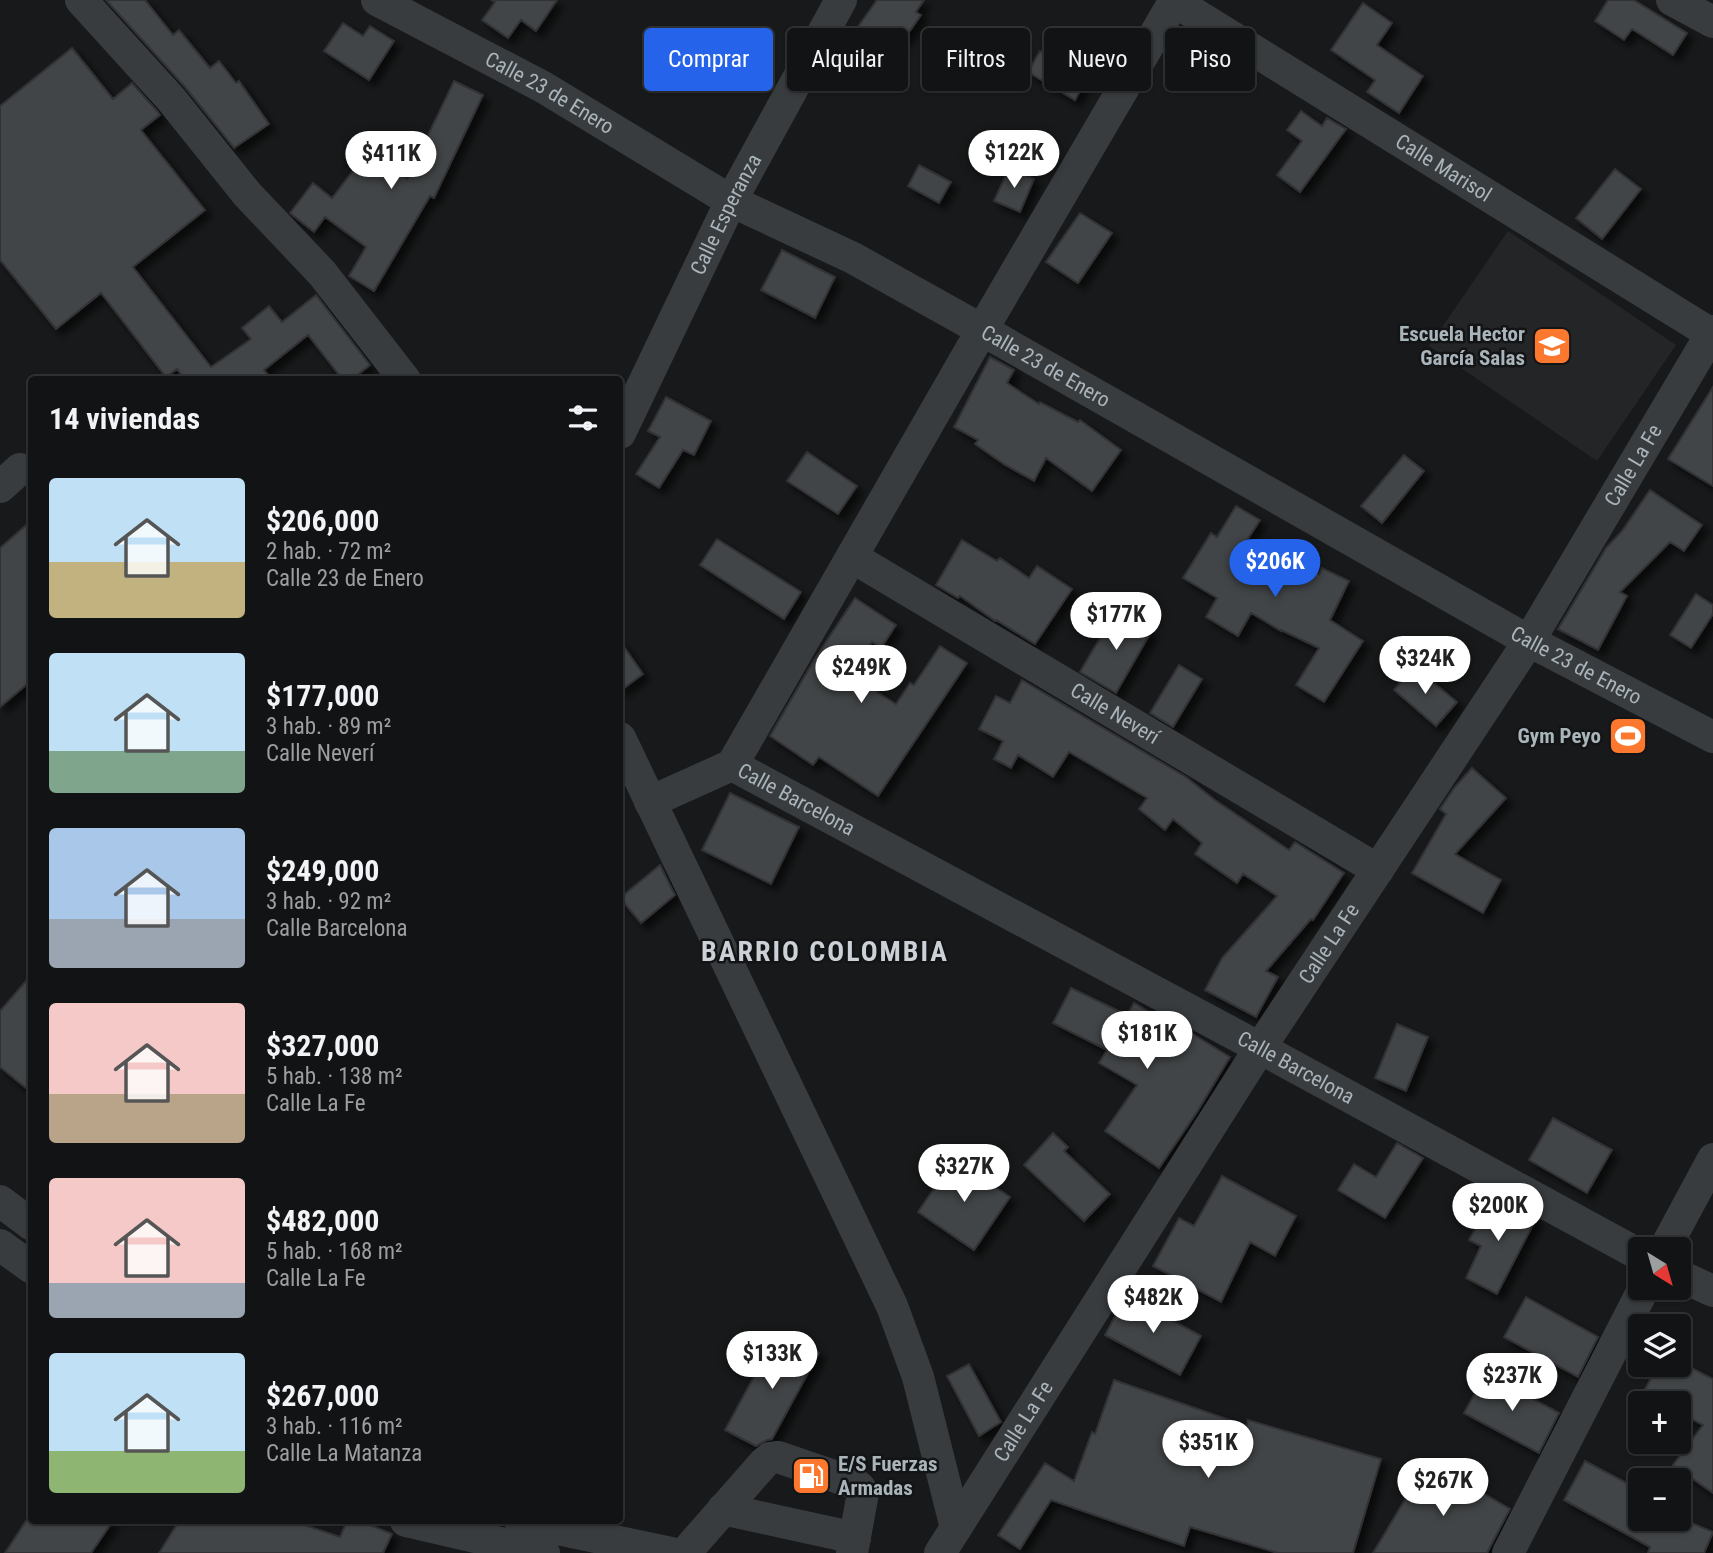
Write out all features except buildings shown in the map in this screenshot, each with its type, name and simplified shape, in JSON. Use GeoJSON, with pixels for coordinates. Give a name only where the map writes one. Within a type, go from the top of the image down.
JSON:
{"type":"FeatureCollection","features":[{"type":"Feature","properties":{"kind":"street"},"geometry":{"type":"LineString","coordinates":[[81,0],[171,99],[247,194],[322,273],[402,376]]}},
{"type":"Feature","properties":{"kind":"street","name":"Calle 23 de Enero"},"geometry":{"type":"LineString","coordinates":[[377,0],[543,87],[731,201],[853,258],[1530,641],[1713,737]]}},
{"type":"Feature","properties":{"kind":"street","name":"Calle Esperanza"},"geometry":{"type":"LineString","coordinates":[[623,427],[731,201],[841,0]]}},
{"type":"Feature","properties":{"kind":"street"},"geometry":{"type":"LineString","coordinates":[[1672,0],[1713,22]]}},
{"type":"Feature","properties":{"kind":"street","name":"Calle Barcelona"},"geometry":{"type":"LineString","coordinates":[[1175,1],[732,765],[1628,1248]]}},
{"type":"Feature","properties":{"kind":"street","name":"Calle Marisol"},"geometry":{"type":"LineString","coordinates":[[1175,1],[1712,333]]}},
{"type":"Feature","properties":{"kind":"street","name":"Calle La Fe"},"geometry":{"type":"LineString","coordinates":[[948,1540],[1260,1048],[1530,641],[1712,333]]}},
{"type":"Feature","properties":{"kind":"street","name":"Calle Neverí"},"geometry":{"type":"LineString","coordinates":[[852,557],[1378,870]]}},
{"type":"Feature","properties":{"kind":"street"},"geometry":{"type":"LineString","coordinates":[[623,744],[892,1306],[918,1377],[948,1540]]}},
{"type":"Feature","properties":{"kind":"street"},"geometry":{"type":"LineString","coordinates":[[650,802],[732,765]]}},
{"type":"Feature","properties":{"kind":"street"},"geometry":{"type":"LineString","coordinates":[[1671,1237],[1713,1159]]}},
{"type":"Feature","properties":{"kind":"street"},"geometry":{"type":"LineString","coordinates":[[0,1201],[28,1222]]}},
{"type":"Feature","properties":{"kind":"street"},"geometry":{"type":"LineString","coordinates":[[0,1245],[28,1265]]}},
{"type":"Feature","properties":{"kind":"street"},"geometry":{"type":"LineString","coordinates":[[1691,1281],[1713,1291]]}},
{"type":"Feature","properties":{"kind":"street"},"geometry":{"type":"LineString","coordinates":[[1508,1553],[1638,1300]]}},
{"type":"Feature","properties":{"kind":"street"},"geometry":{"type":"LineString","coordinates":[[685,1553],[764,1463],[770,1458],[778,1457],[854,1483],[863,1493],[853,1545],[723,1510]]}},
{"type":"Feature","properties":{"kind":"street"},"geometry":{"type":"LineString","coordinates":[[419,1524],[544,1553]]}},
{"type":"Feature","properties":{"kind":"street"},"geometry":{"type":"LineString","coordinates":[[534,1524],[671,1553]]}},
{"type":"Feature","properties":{"kind":"shaded area","name":"Escuela Hector García Salas"},"geometry":{"type":"Polygon","coordinates":[[[1508,231],[1676,345],[1597,461],[1429,346],[1508,231]]]}},
{"type":"Feature","properties":{"kind":"place","name":"Escuela Hector García Salas"},"geometry":{"type":"Point","coordinates":[1552,346]}},
{"type":"Feature","properties":{"kind":"place","name":"Gym Peyo"},"geometry":{"type":"Point","coordinates":[1628,736]}},
{"type":"Feature","properties":{"kind":"place","name":"E/S Fuerzas Armadas"},"geometry":{"type":"Point","coordinates":[811,1476]}},
{"type":"Feature","properties":{"kind":"district","name":"BARRIO COLOMBIA"},"geometry":{"type":"Point","coordinates":[825,951]}}]}
